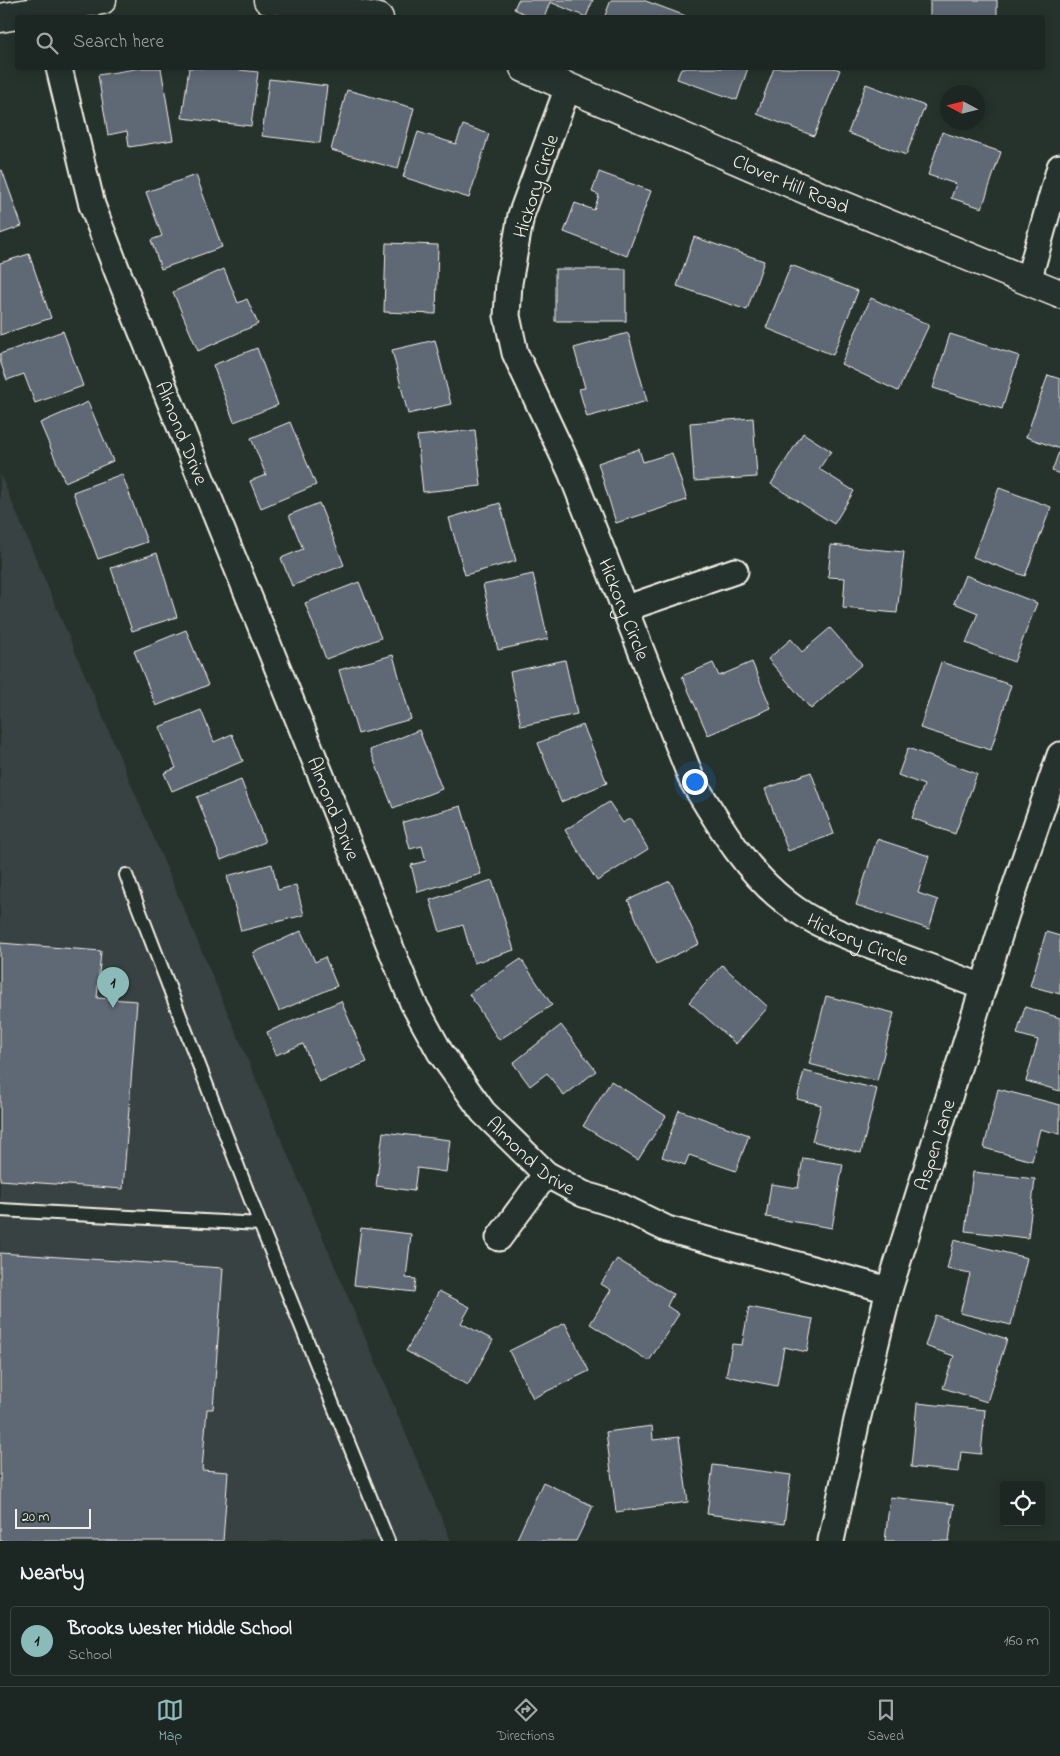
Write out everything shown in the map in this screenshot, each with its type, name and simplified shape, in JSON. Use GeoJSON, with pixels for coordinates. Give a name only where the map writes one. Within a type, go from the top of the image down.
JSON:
{"type":"FeatureCollection","features":[{"type":"Feature","properties":{"kind":"street"},"geometry":{"type":"LineString","coordinates":[[16,15],[102,0]]}},
{"type":"Feature","properties":{"kind":"street"},"geometry":{"type":"LineString","coordinates":[[268,0],[295,2],[363,15]]}},
{"type":"Feature","properties":{"kind":"street"},"geometry":{"type":"LineString","coordinates":[[0,18],[15,15]]}},
{"type":"Feature","properties":{"kind":"street","name":"Almond Drive"},"geometry":{"type":"LineString","coordinates":[[59,70],[92,205],[114,265],[413,1002],[440,1052],[483,1112],[546,1174],[584,1194],[620,1206],[667,1229],[889,1290]]}},
{"type":"Feature","properties":{"kind":"street","name":"Clover Hill Road"},"geometry":{"type":"LineString","coordinates":[[529,70],[818,196],[1060,294]]}},
{"type":"Feature","properties":{"kind":"street","name":"Hickory Circle"},"geometry":{"type":"LineString","coordinates":[[568,87],[521,215],[509,283],[507,316],[515,353],[571,472],[692,780],[720,826],[757,876],[786,903],[814,921],[854,939],[983,987]]}},
{"type":"Feature","properties":{"kind":"street"},"geometry":{"type":"LineString","coordinates":[[1028,281],[1060,166]]}},
{"type":"Feature","properties":{"kind":"street"},"geometry":{"type":"LineString","coordinates":[[624,609],[735,571]]}},
{"type":"Feature","properties":{"kind":"street","name":"Aspen Lane"},"geometry":{"type":"LineString","coordinates":[[831,1541],[857,1420],[889,1290],[983,987],[1060,755]]}},
{"type":"Feature","properties":{"kind":"street"},"geometry":{"type":"LineString","coordinates":[[500,1238],[546,1174]]}},
{"type":"Feature","properties":{"kind":"lane"},"geometry":{"type":"LineString","coordinates":[[126,875],[260,1224],[388,1541]]}},
{"type":"Feature","properties":{"kind":"lane"},"geometry":{"type":"LineString","coordinates":[[0,1210],[260,1224]]}},
{"type":"Feature","properties":{"kind":"shaded area"},"geometry":{"type":"Polygon","coordinates":[[[0,474],[451,1541],[0,1541],[0,474]]]}},
{"type":"Feature","properties":{"kind":"building"},"geometry":{"type":"Polygon","coordinates":[[[518,0],[593,0],[587,15],[581,15],[550,2],[545,15],[527,15],[514,9],[518,0]]]}},
{"type":"Feature","properties":{"kind":"building"},"geometry":{"type":"Polygon","coordinates":[[[611,0],[643,0],[683,15],[605,15],[611,0]]]}},
{"type":"Feature","properties":{"kind":"building"},"geometry":{"type":"Polygon","coordinates":[[[930,0],[997,0],[997,15],[930,15],[930,0]]]}},
{"type":"Feature","properties":{"kind":"building"},"geometry":{"type":"Polygon","coordinates":[[[129,70],[161,70],[173,140],[129,147],[127,131],[108,135],[98,75],[129,70]]]}},
{"type":"Feature","properties":{"kind":"building"},"geometry":{"type":"Polygon","coordinates":[[[189,70],[258,72],[251,126],[182,118],[189,70]]]}},
{"type":"Feature","properties":{"kind":"building"},"geometry":{"type":"Polygon","coordinates":[[[680,70],[747,70],[737,100],[677,79],[680,70]]]}},
{"type":"Feature","properties":{"kind":"building"},"geometry":{"type":"Polygon","coordinates":[[[773,70],[840,70],[814,136],[757,114],[773,70]]]}},
{"type":"Feature","properties":{"kind":"building"},"geometry":{"type":"Polygon","coordinates":[[[269,79],[327,86],[320,143],[262,136],[269,79]]]}},
{"type":"Feature","properties":{"kind":"building"},"geometry":{"type":"Polygon","coordinates":[[[866,84],[925,106],[906,155],[848,133],[866,84]]]}},
{"type":"Feature","properties":{"kind":"building"},"geometry":{"type":"Polygon","coordinates":[[[347,90],[414,108],[398,169],[331,150],[347,90]]]}},
{"type":"Feature","properties":{"kind":"building"},"geometry":{"type":"Polygon","coordinates":[[[463,125],[489,134],[469,198],[403,177],[418,132],[456,144],[463,125]]]}},
{"type":"Feature","properties":{"kind":"building"},"geometry":{"type":"Polygon","coordinates":[[[942,132],[1001,152],[982,208],[951,198],[956,184],[928,175],[942,132]]]}},
{"type":"Feature","properties":{"kind":"building"},"geometry":{"type":"Polygon","coordinates":[[[2,170],[22,226],[0,234],[0,171],[2,170]]]}},
{"type":"Feature","properties":{"kind":"building"},"geometry":{"type":"Polygon","coordinates":[[[599,172],[651,191],[627,256],[564,232],[575,203],[594,210],[599,195],[592,192],[599,172]]]}},
{"type":"Feature","properties":{"kind":"building"},"geometry":{"type":"Polygon","coordinates":[[[196,175],[222,247],[161,269],[151,240],[162,236],[146,192],[196,175]]]}},
{"type":"Feature","properties":{"kind":"building"},"geometry":{"type":"Polygon","coordinates":[[[694,237],[764,261],[747,310],[677,286],[694,237]]]}},
{"type":"Feature","properties":{"kind":"building"},"geometry":{"type":"Polygon","coordinates":[[[386,243],[438,245],[436,314],[384,312],[386,243]]]}},
{"type":"Feature","properties":{"kind":"building"},"geometry":{"type":"Polygon","coordinates":[[[29,254],[51,318],[0,335],[0,263],[29,254]]]}},
{"type":"Feature","properties":{"kind":"building"},"geometry":{"type":"Polygon","coordinates":[[[791,265],[858,291],[833,355],[766,328],[791,265]]]}},
{"type":"Feature","properties":{"kind":"building"},"geometry":{"type":"Polygon","coordinates":[[[224,269],[238,303],[247,299],[258,324],[198,351],[173,292],[224,269]]]}},
{"type":"Feature","properties":{"kind":"building"},"geometry":{"type":"Polygon","coordinates":[[[555,269],[626,269],[626,321],[555,321],[555,269]]]}},
{"type":"Feature","properties":{"kind":"building"},"geometry":{"type":"Polygon","coordinates":[[[871,298],[929,325],[898,391],[841,364],[871,298]]]}},
{"type":"Feature","properties":{"kind":"building"},"geometry":{"type":"Polygon","coordinates":[[[63,331],[83,386],[35,403],[24,374],[7,380],[0,361],[0,354],[63,331]]]}},
{"type":"Feature","properties":{"kind":"building"},"geometry":{"type":"Polygon","coordinates":[[[628,333],[647,401],[587,417],[579,389],[585,388],[574,348],[628,333]]]}},
{"type":"Feature","properties":{"kind":"building"},"geometry":{"type":"Polygon","coordinates":[[[950,334],[1019,356],[1002,409],[933,388],[950,334]]]}},
{"type":"Feature","properties":{"kind":"building"},"geometry":{"type":"Polygon","coordinates":[[[435,340],[451,404],[408,414],[392,350],[435,340]]]}},
{"type":"Feature","properties":{"kind":"building"},"geometry":{"type":"Polygon","coordinates":[[[257,348],[278,405],[234,422],[213,365],[257,348]]]}},
{"type":"Feature","properties":{"kind":"building"},"geometry":{"type":"Polygon","coordinates":[[[1048,375],[1060,379],[1060,449],[1026,437],[1048,375]]]}},
{"type":"Feature","properties":{"kind":"building"},"geometry":{"type":"Polygon","coordinates":[[[88,402],[113,461],[65,482],[40,423],[88,402]]]}},
{"type":"Feature","properties":{"kind":"building"},"geometry":{"type":"Polygon","coordinates":[[[753,418],[757,477],[694,481],[690,423],[753,418]]]}},
{"type":"Feature","properties":{"kind":"building"},"geometry":{"type":"Polygon","coordinates":[[[290,422],[316,485],[261,508],[250,481],[266,475],[251,438],[290,422]]]}},
{"type":"Feature","properties":{"kind":"building"},"geometry":{"type":"Polygon","coordinates":[[[475,430],[481,486],[423,492],[417,436],[475,430]]]}},
{"type":"Feature","properties":{"kind":"building"},"geometry":{"type":"Polygon","coordinates":[[[803,433],[831,451],[819,469],[854,491],[834,524],[771,484],[803,433]]]}},
{"type":"Feature","properties":{"kind":"building"},"geometry":{"type":"Polygon","coordinates":[[[639,449],[643,462],[672,453],[687,500],[616,523],[598,463],[639,449]]]}},
{"type":"Feature","properties":{"kind":"building"},"geometry":{"type":"Polygon","coordinates":[[[1060,449],[1060,474],[1052,471],[1060,449]]]}},
{"type":"Feature","properties":{"kind":"building"},"geometry":{"type":"Polygon","coordinates":[[[122,474],[147,542],[98,559],[73,492],[122,474]]]}},
{"type":"Feature","properties":{"kind":"building"},"geometry":{"type":"Polygon","coordinates":[[[999,488],[1051,507],[1025,576],[973,557],[999,488]]]}},
{"type":"Feature","properties":{"kind":"building"},"geometry":{"type":"Polygon","coordinates":[[[319,503],[344,565],[292,586],[281,558],[303,549],[289,515],[319,503]]]}},
{"type":"Feature","properties":{"kind":"building"},"geometry":{"type":"Polygon","coordinates":[[[500,503],[516,561],[465,575],[449,518],[500,503]]]}},
{"type":"Feature","properties":{"kind":"building"},"geometry":{"type":"Polygon","coordinates":[[[831,545],[904,552],[897,613],[843,608],[845,578],[828,577],[831,545]]]}},
{"type":"Feature","properties":{"kind":"building"},"geometry":{"type":"Polygon","coordinates":[[[157,553],[177,617],[132,631],[111,568],[157,553]]]}},
{"type":"Feature","properties":{"kind":"building"},"geometry":{"type":"Polygon","coordinates":[[[533,574],[548,639],[498,650],[483,585],[533,574]]]}},
{"type":"Feature","properties":{"kind":"building"},"geometry":{"type":"Polygon","coordinates":[[[965,575],[1037,603],[1014,662],[966,643],[978,613],[954,603],[965,575]]]}},
{"type":"Feature","properties":{"kind":"building"},"geometry":{"type":"Polygon","coordinates":[[[359,582],[381,638],[326,659],[305,603],[359,582]]]}},
{"type":"Feature","properties":{"kind":"building"},"geometry":{"type":"Polygon","coordinates":[[[830,628],[862,664],[811,709],[768,659],[791,639],[802,652],[830,628]]]}},
{"type":"Feature","properties":{"kind":"building"},"geometry":{"type":"Polygon","coordinates":[[[186,630],[208,685],[156,706],[134,651],[186,630]]]}},
{"type":"Feature","properties":{"kind":"building"},"geometry":{"type":"Polygon","coordinates":[[[393,655],[411,719],[358,734],[339,670],[393,655]]]}},
{"type":"Feature","properties":{"kind":"building"},"geometry":{"type":"Polygon","coordinates":[[[565,660],[577,714],[521,726],[510,672],[565,660]]]}},
{"type":"Feature","properties":{"kind":"building"},"geometry":{"type":"Polygon","coordinates":[[[752,662],[771,708],[708,735],[682,676],[713,663],[719,676],[752,662]]]}},
{"type":"Feature","properties":{"kind":"building"},"geometry":{"type":"Polygon","coordinates":[[[941,662],[1011,685],[991,750],[920,728],[941,662]]]}},
{"type":"Feature","properties":{"kind":"building"},"geometry":{"type":"Polygon","coordinates":[[[201,710],[214,742],[232,734],[243,761],[172,791],[164,773],[176,768],[159,727],[201,710]]]}},
{"type":"Feature","properties":{"kind":"building"},"geometry":{"type":"Polygon","coordinates":[[[583,725],[607,783],[561,802],[538,743],[583,725]]]}},
{"type":"Feature","properties":{"kind":"building"},"geometry":{"type":"Polygon","coordinates":[[[419,730],[442,789],[393,808],[370,750],[419,730]]]}},
{"type":"Feature","properties":{"kind":"building"},"geometry":{"type":"Polygon","coordinates":[[[908,748],[977,774],[955,834],[912,818],[924,785],[898,775],[908,748]]]}},
{"type":"Feature","properties":{"kind":"building"},"geometry":{"type":"Polygon","coordinates":[[[811,772],[834,834],[788,851],[765,789],[811,772]]]}},
{"type":"Feature","properties":{"kind":"building"},"geometry":{"type":"Polygon","coordinates":[[[241,780],[265,842],[221,860],[197,797],[241,780]]]}},
{"type":"Feature","properties":{"kind":"building"},"geometry":{"type":"Polygon","coordinates":[[[609,802],[623,823],[630,818],[648,849],[597,881],[565,830],[609,802]]]}},
{"type":"Feature","properties":{"kind":"building"},"geometry":{"type":"Polygon","coordinates":[[[461,806],[481,874],[418,892],[411,865],[426,861],[422,846],[410,849],[403,822],[461,806]]]}},
{"type":"Feature","properties":{"kind":"building"},"geometry":{"type":"Polygon","coordinates":[[[877,839],[929,856],[918,893],[938,900],[929,929],[856,905],[877,839]]]}},
{"type":"Feature","properties":{"kind":"building"},"geometry":{"type":"Polygon","coordinates":[[[272,864],[278,890],[296,885],[304,915],[241,931],[227,876],[272,864]]]}},
{"type":"Feature","properties":{"kind":"building"},"geometry":{"type":"Polygon","coordinates":[[[492,880],[514,950],[474,963],[463,925],[440,932],[430,900],[492,880]]]}},
{"type":"Feature","properties":{"kind":"building"},"geometry":{"type":"Polygon","coordinates":[[[670,881],[699,944],[656,964],[628,900],[670,881]]]}},
{"type":"Feature","properties":{"kind":"building"},"geometry":{"type":"Polygon","coordinates":[[[301,931],[315,962],[325,957],[337,986],[279,1011],[253,953],[301,931]]]}},
{"type":"Feature","properties":{"kind":"building"},"geometry":{"type":"Polygon","coordinates":[[[1046,932],[1060,936],[1060,994],[1030,986],[1046,932]]]}},
{"type":"Feature","properties":{"kind":"building"},"geometry":{"type":"Polygon","coordinates":[[[0,943],[101,951],[97,998],[137,1001],[123,1189],[0,1180],[0,943]]]}},
{"type":"Feature","properties":{"kind":"building"},"geometry":{"type":"Polygon","coordinates":[[[521,959],[552,1005],[499,1040],[469,994],[521,959]]]}},
{"type":"Feature","properties":{"kind":"building"},"geometry":{"type":"Polygon","coordinates":[[[722,965],[768,1007],[736,1044],[689,1002],[722,965]]]}},
{"type":"Feature","properties":{"kind":"building"},"geometry":{"type":"Polygon","coordinates":[[[826,996],[894,1013],[877,1081],[809,1064],[826,996]]]}},
{"type":"Feature","properties":{"kind":"building"},"geometry":{"type":"Polygon","coordinates":[[[341,1001],[367,1062],[319,1082],[303,1044],[276,1055],[267,1032],[341,1001]]]}},
{"type":"Feature","properties":{"kind":"building"},"geometry":{"type":"Polygon","coordinates":[[[1025,1007],[1060,1018],[1060,1091],[1026,1081],[1038,1040],[1017,1034],[1025,1007]]]}},
{"type":"Feature","properties":{"kind":"building"},"geometry":{"type":"Polygon","coordinates":[[[561,1025],[596,1071],[564,1096],[547,1073],[530,1086],[513,1063],[561,1025]]]}},
{"type":"Feature","properties":{"kind":"building"},"geometry":{"type":"Polygon","coordinates":[[[804,1071],[877,1089],[861,1153],[812,1141],[821,1105],[797,1099],[804,1071]]]}},
{"type":"Feature","properties":{"kind":"building"},"geometry":{"type":"Polygon","coordinates":[[[611,1081],[666,1116],[638,1160],[583,1126],[611,1081]]]}},
{"type":"Feature","properties":{"kind":"building"},"geometry":{"type":"Polygon","coordinates":[[[998,1089],[1060,1105],[1060,1134],[1040,1129],[1032,1161],[984,1148],[998,1089]]]}},
{"type":"Feature","properties":{"kind":"building"},"geometry":{"type":"Polygon","coordinates":[[[679,1110],[749,1135],[736,1171],[689,1155],[685,1165],[662,1157],[679,1110]]]}},
{"type":"Feature","properties":{"kind":"building"},"geometry":{"type":"Polygon","coordinates":[[[383,1132],[450,1140],[446,1172],[417,1168],[414,1191],[376,1186],[383,1132]]]}},
{"type":"Feature","properties":{"kind":"building"},"geometry":{"type":"Polygon","coordinates":[[[803,1158],[843,1164],[832,1228],[766,1217],[771,1184],[798,1188],[803,1158]]]}},
{"type":"Feature","properties":{"kind":"building"},"geometry":{"type":"Polygon","coordinates":[[[973,1172],[1035,1179],[1028,1238],[965,1231],[973,1172]]]}},
{"type":"Feature","properties":{"kind":"building"},"geometry":{"type":"Polygon","coordinates":[[[361,1228],[411,1234],[406,1278],[416,1279],[414,1292],[354,1285],[361,1228]]]}},
{"type":"Feature","properties":{"kind":"building"},"geometry":{"type":"Polygon","coordinates":[[[954,1240],[1027,1258],[1011,1325],[960,1313],[970,1274],[947,1269],[954,1240]]]}},
{"type":"Feature","properties":{"kind":"building"},"geometry":{"type":"Polygon","coordinates":[[[0,1253],[223,1268],[213,1409],[207,1409],[202,1470],[228,1472],[223,1541],[0,1541],[0,1253]]]}},
{"type":"Feature","properties":{"kind":"building"},"geometry":{"type":"Polygon","coordinates":[[[617,1259],[673,1294],[667,1306],[679,1314],[649,1361],[590,1324],[611,1290],[601,1284],[617,1259]]]}},
{"type":"Feature","properties":{"kind":"building"},"geometry":{"type":"Polygon","coordinates":[[[439,1291],[470,1307],[461,1323],[493,1340],[468,1385],[406,1351],[439,1291]]]}},
{"type":"Feature","properties":{"kind":"building"},"geometry":{"type":"Polygon","coordinates":[[[749,1307],[813,1319],[807,1352],[784,1347],[777,1386],[726,1376],[732,1344],[742,1345],[749,1307]]]}},
{"type":"Feature","properties":{"kind":"building"},"geometry":{"type":"Polygon","coordinates":[[[935,1315],[1007,1339],[987,1402],[943,1388],[954,1356],[925,1346],[935,1315]]]}},
{"type":"Feature","properties":{"kind":"building"},"geometry":{"type":"Polygon","coordinates":[[[565,1323],[589,1371],[533,1398],[509,1351],[565,1323]]]}},
{"type":"Feature","properties":{"kind":"building"},"geometry":{"type":"Polygon","coordinates":[[[917,1403],[985,1410],[981,1454],[961,1452],[959,1472],[911,1467],[917,1403]]]}},
{"type":"Feature","properties":{"kind":"building"},"geometry":{"type":"Polygon","coordinates":[[[652,1426],[653,1440],[679,1437],[688,1502],[616,1512],[606,1432],[652,1426]]]}},
{"type":"Feature","properties":{"kind":"building"},"geometry":{"type":"Polygon","coordinates":[[[713,1465],[791,1475],[784,1524],[707,1514],[713,1465]]]}},
{"type":"Feature","properties":{"kind":"building"},"geometry":{"type":"Polygon","coordinates":[[[543,1482],[593,1506],[576,1541],[516,1541],[543,1482]]]}},
{"type":"Feature","properties":{"kind":"building"},"geometry":{"type":"Polygon","coordinates":[[[890,1497],[954,1504],[949,1541],[885,1541],[890,1497]]]}},
{"type":"Feature","properties":{"kind":"place","name":"Brooks Wester Middle School"},"geometry":{"type":"Point","coordinates":[113,1008]}}]}
